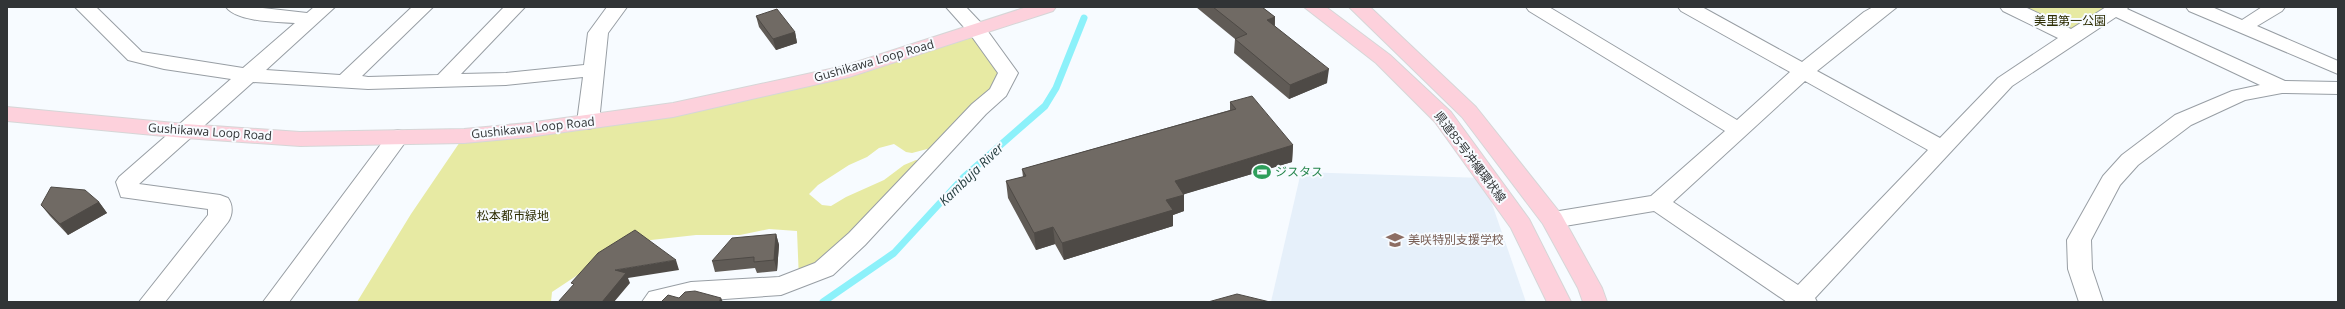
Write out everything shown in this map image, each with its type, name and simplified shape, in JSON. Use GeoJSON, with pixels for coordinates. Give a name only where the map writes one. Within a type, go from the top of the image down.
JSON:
{"type":"FeatureCollection","features":[{"type":"Feature","properties":{"kind":"main road","name":"Gushikawa Loop Road"},"geometry":{"type":"LineString","coordinates":[[7,114],[185,131],[300,138],[464,136],[588,122],[673,110],[849,71],[1046,7]]}},
{"type":"Feature","properties":{"kind":"main road","name":"県道85号沖縄環状線"},"geometry":{"type":"LineString","coordinates":[[1314,7],[1383,59],[1443,117],[1521,225],[1559,302]]}},
{"type":"Feature","properties":{"kind":"main road","name":"県道85号沖縄環状線"},"geometry":{"type":"LineString","coordinates":[[1359,7],[1469,112],[1553,220],[1590,288],[1595,302]]}},
{"type":"Feature","properties":{"kind":"street"},"geometry":{"type":"LineString","coordinates":[[86,7],[135,56],[164,63],[247,75],[344,82],[506,79],[594,70]]}},
{"type":"Feature","properties":{"kind":"street"},"geometry":{"type":"LineString","coordinates":[[236,7],[256,14],[318,13]]}},
{"type":"Feature","properties":{"kind":"street"},"geometry":{"type":"LineString","coordinates":[[344,82],[422,7]]}},
{"type":"Feature","properties":{"kind":"street"},"geometry":{"type":"LineString","coordinates":[[444,80],[515,7]]}},
{"type":"Feature","properties":{"kind":"street"},"geometry":{"type":"LineString","coordinates":[[588,122],[598,32],[617,7]]}},
{"type":"Feature","properties":{"kind":"street"},"geometry":{"type":"LineString","coordinates":[[654,302],[658,298],[691,291],[781,286],[824,269],[857,239],[979,109],[999,92],[1008,73],[977,30],[956,7]]}},
{"type":"Feature","properties":{"kind":"street"},"geometry":{"type":"LineString","coordinates":[[1536,7],[1739,130]]}},
{"type":"Feature","properties":{"kind":"street"},"geometry":{"type":"LineString","coordinates":[[1688,7],[1941,148]]}},
{"type":"Feature","properties":{"kind":"street"},"geometry":{"type":"LineString","coordinates":[[2010,7],[2072,37]]}},
{"type":"Feature","properties":{"kind":"street"},"geometry":{"type":"LineString","coordinates":[[2196,7],[2338,68]]}},
{"type":"Feature","properties":{"kind":"street"},"geometry":{"type":"LineString","coordinates":[[2243,27],[2275,7]]}},
{"type":"Feature","properties":{"kind":"street"},"geometry":{"type":"LineString","coordinates":[[1658,204],[1802,300],[1941,148],[2005,82],[2117,8],[2282,88]]}},
{"type":"Feature","properties":{"kind":"street"},"geometry":{"type":"LineString","coordinates":[[1553,220],[1658,204],[1871,10]]}},
{"type":"Feature","properties":{"kind":"street"},"geometry":{"type":"LineString","coordinates":[[151,302],[220,216],[220,203],[129,192],[127,182],[318,13]]}},
{"type":"Feature","properties":{"kind":"street"},"geometry":{"type":"LineString","coordinates":[[2091,302],[2080,268],[2079,240],[2111,181],[2130,160],[2183,120],[2239,95],[2282,88],[2338,88]]}},
{"type":"Feature","properties":{"kind":"street"},"geometry":{"type":"LineString","coordinates":[[275,302],[383,160],[398,137]]}},
{"type":"Feature","properties":{"kind":"shaded area","name":"美咲特別支援学校"},"geometry":{"type":"Polygon","coordinates":[[[1301,172],[1483,178],[1526,302],[1271,302],[1301,172]]]}},
{"type":"Feature","properties":{"kind":"green space","name":"美里第一公園"},"geometry":{"type":"Polygon","coordinates":[[[2010,7],[2119,7],[2072,37],[2010,7]]]}},
{"type":"Feature","properties":{"kind":"green space","name":"松本都市緑地"},"geometry":{"type":"Polygon","coordinates":[[[977,30],[1008,73],[946,144],[912,153],[906,152],[894,144],[879,148],[867,157],[849,165],[818,185],[809,194],[822,205],[831,206],[846,197],[884,180],[904,165],[916,160],[929,163],[799,280],[797,231],[769,229],[740,235],[696,235],[651,240],[617,249],[552,292],[551,302],[357,302],[411,214],[464,136],[528,130],[849,71],[977,30]]]}},
{"type":"Feature","properties":{"kind":"building"},"geometry":{"type":"Polygon","coordinates":[[[1213,7],[1262,7],[1275,17],[1267,20],[1329,69],[1290,85],[1235,39],[1247,34],[1213,7]]]}},
{"type":"Feature","properties":{"kind":"building"},"geometry":{"type":"Polygon","coordinates":[[[777,9],[795,32],[773,39],[756,16],[777,9]]]}},
{"type":"Feature","properties":{"kind":"building"},"geometry":{"type":"Polygon","coordinates":[[[1252,96],[1293,145],[1175,181],[1184,195],[1166,200],[1173,210],[1062,243],[1053,227],[1034,233],[1006,181],[1026,176],[1022,169],[1236,109],[1230,102],[1252,96]]]}},
{"type":"Feature","properties":{"kind":"building"},"geometry":{"type":"Polygon","coordinates":[[[51,187],[85,190],[99,202],[60,224],[41,205],[51,187]]]}},
{"type":"Feature","properties":{"kind":"building"},"geometry":{"type":"Polygon","coordinates":[[[635,230],[676,260],[615,270],[626,273],[602,302],[558,302],[574,284],[571,283],[598,253],[635,230]]]}},
{"type":"Feature","properties":{"kind":"building"},"geometry":{"type":"Polygon","coordinates":[[[776,234],[774,260],[754,262],[754,257],[712,261],[732,238],[776,234]]]}},
{"type":"Feature","properties":{"kind":"building"},"geometry":{"type":"Polygon","coordinates":[[[695,291],[721,298],[719,302],[661,302],[668,295],[679,298],[685,292],[695,291]]]}},
{"type":"Feature","properties":{"kind":"building"},"geometry":{"type":"Polygon","coordinates":[[[1237,294],[1270,302],[1208,302],[1237,294]]]}},
{"type":"Feature","properties":{"kind":"waterway","name":"Kambuja River"},"geometry":{"type":"LineString","coordinates":[[823,302],[894,253],[963,178],[1045,106],[1056,88],[1084,18]]}},
{"type":"Feature","properties":{"kind":"place","name":"ジスタス"},"geometry":{"type":"Point","coordinates":[1262,172]}},
{"type":"Feature","properties":{"kind":"place","name":"美咲特別支援学校"},"geometry":{"type":"Point","coordinates":[1395,240]}}]}
